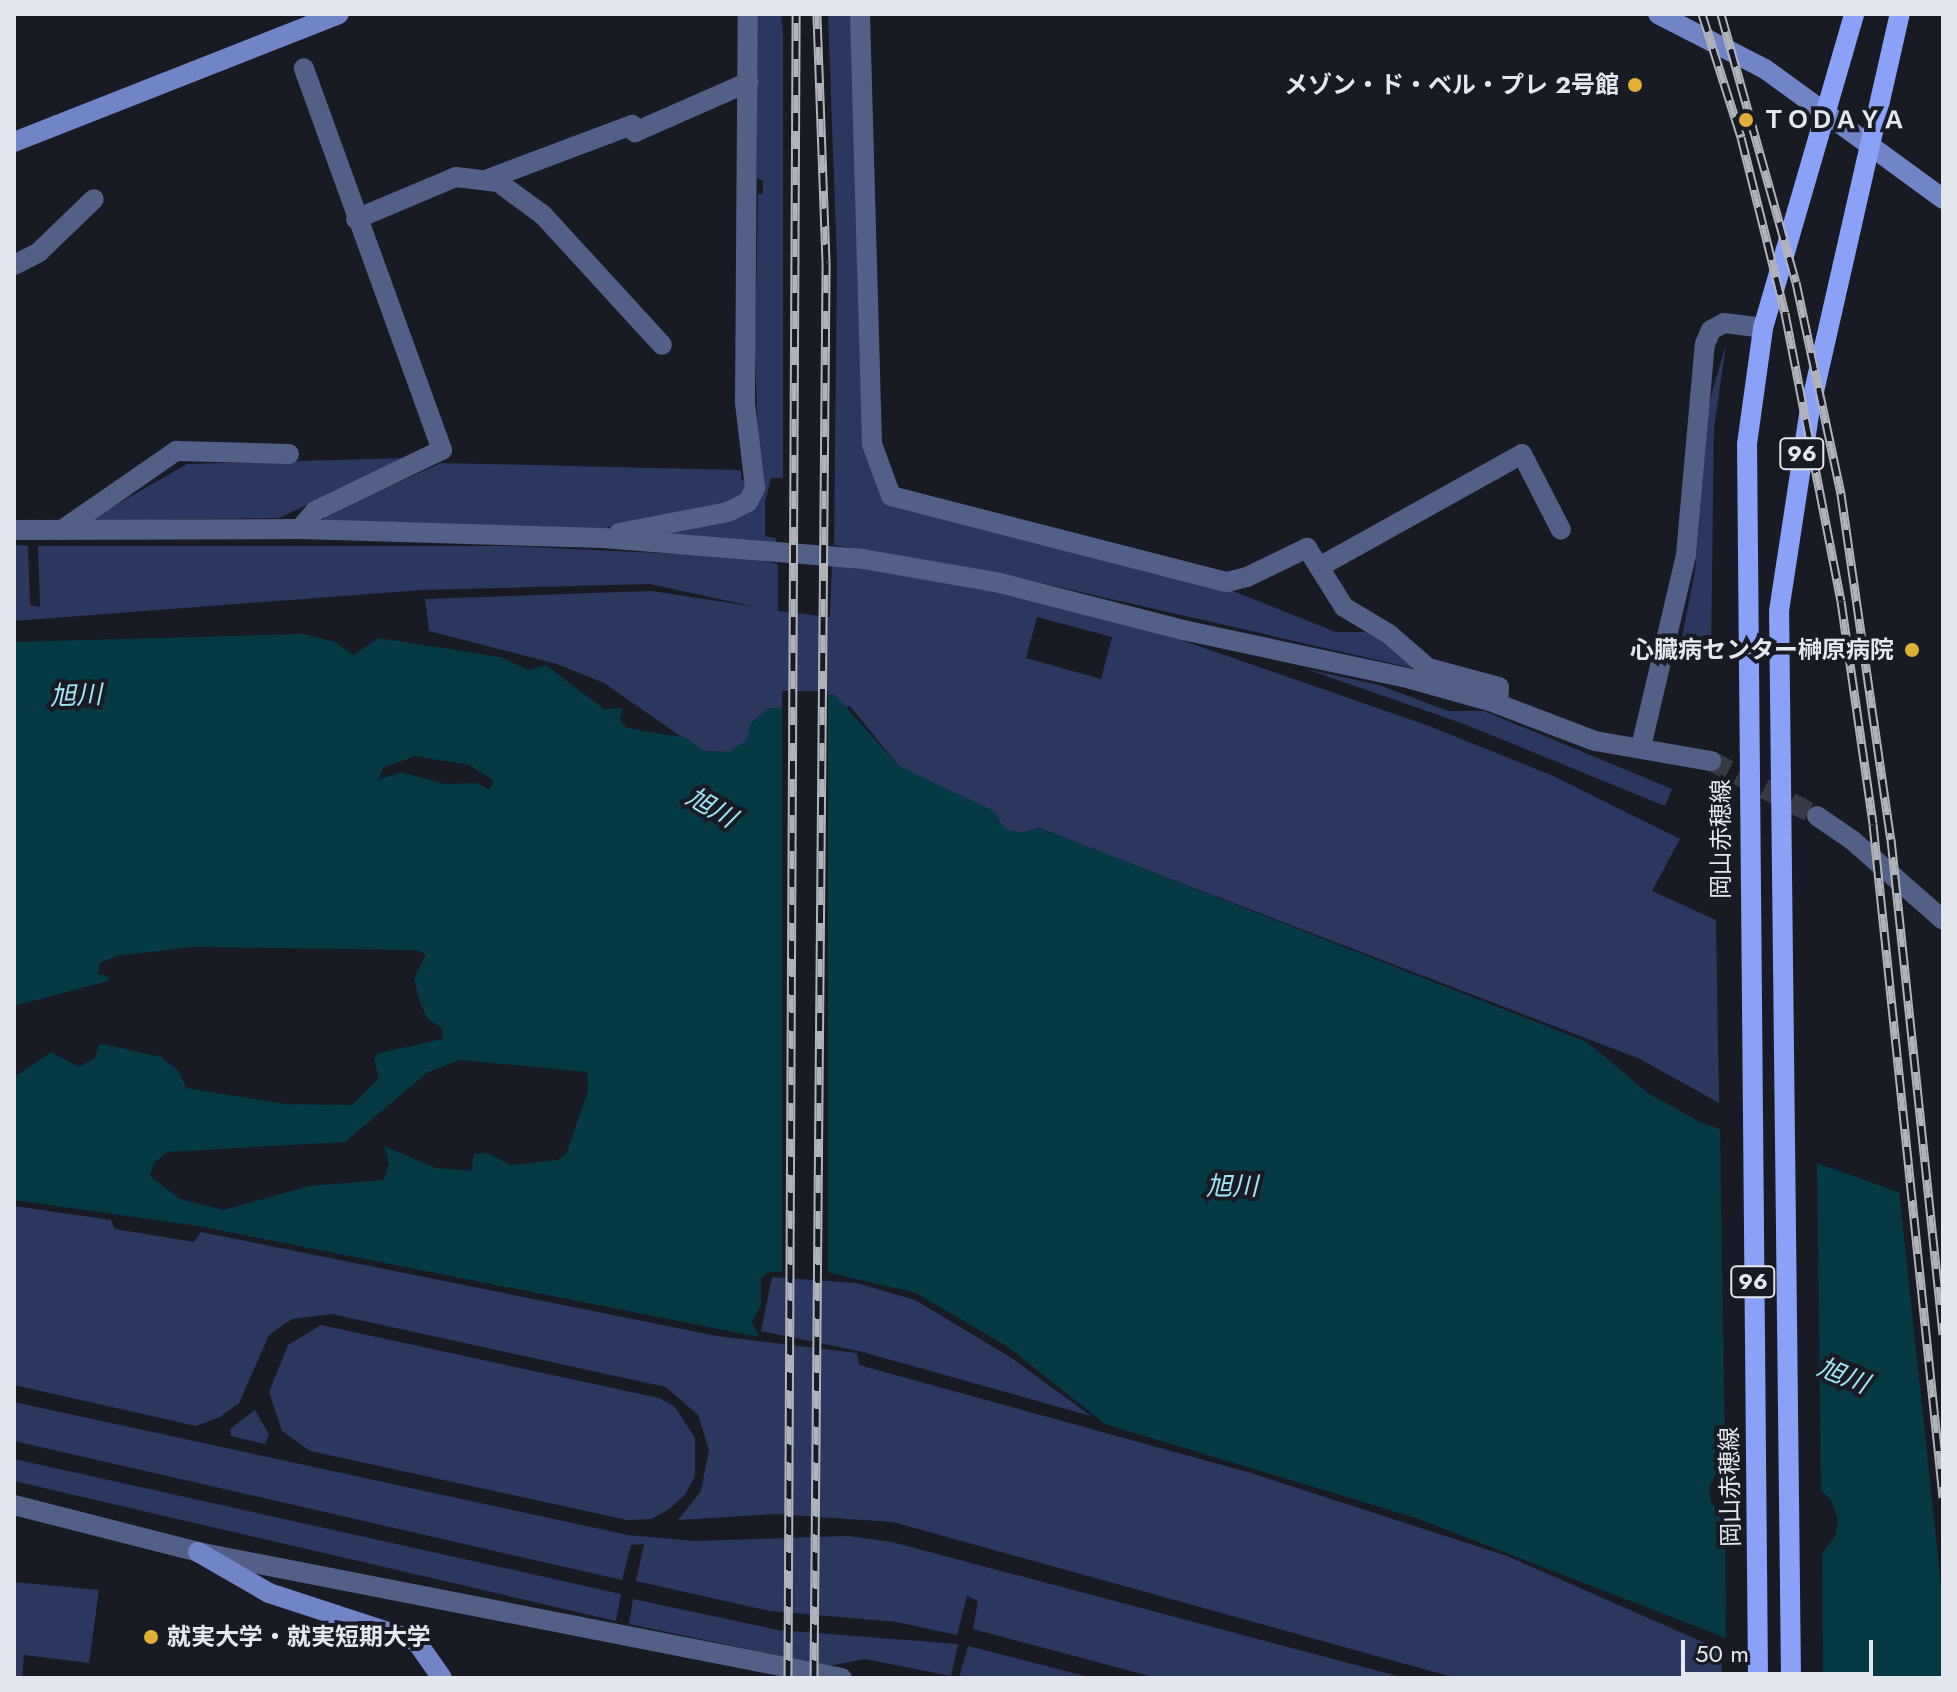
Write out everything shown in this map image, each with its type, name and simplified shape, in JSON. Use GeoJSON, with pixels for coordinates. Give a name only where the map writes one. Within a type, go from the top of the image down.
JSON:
{"type":"FeatureCollection","features":[{"type":"Feature","properties":{"kind":"main road","name":"岡山赤穂線"},"geometry":{"type":"LineString","coordinates":[[1758,1678],[1744,492],[1763,328],[1854,14]]}},
{"type":"Feature","properties":{"kind":"main road","name":"96"},"geometry":{"type":"LineString","coordinates":[[1791,1678],[1779,903],[1779,611],[1785,556],[1810,409],[1900,14]]}},
{"type":"Feature","properties":{"kind":"street"},"geometry":{"type":"LineString","coordinates":[[14,142],[339,14]]}},
{"type":"Feature","properties":{"kind":"street"},"geometry":{"type":"LineString","coordinates":[[603,538],[728,512],[753,496],[745,403],[748,14]]}},
{"type":"Feature","properties":{"kind":"street"},"geometry":{"type":"LineString","coordinates":[[860,14],[872,444],[891,496],[902,503],[1096,545],[1210,579],[1247,577],[1307,548],[1344,607],[1389,634],[1428,668],[1499,687],[1498,704]]}},
{"type":"Feature","properties":{"kind":"street"},"geometry":{"type":"LineString","coordinates":[[1658,14],[1765,69],[1870,150],[1943,199]]}},
{"type":"Feature","properties":{"kind":"street"},"geometry":{"type":"LineString","coordinates":[[300,529],[315,511],[442,450],[304,68]]}},
{"type":"Feature","properties":{"kind":"street"},"geometry":{"type":"LineString","coordinates":[[356,219],[456,177],[488,179],[632,125],[635,132],[749,82]]}},
{"type":"Feature","properties":{"kind":"street"},"geometry":{"type":"LineString","coordinates":[[488,179],[543,215],[662,345]]}},
{"type":"Feature","properties":{"kind":"street"},"geometry":{"type":"LineString","coordinates":[[14,265],[39,252],[94,199]]}},
{"type":"Feature","properties":{"kind":"street"},"geometry":{"type":"LineString","coordinates":[[1641,747],[1686,555],[1705,344],[1711,330],[1724,323],[1763,328]]}},
{"type":"Feature","properties":{"kind":"street"},"geometry":{"type":"LineString","coordinates":[[62,530],[176,451],[289,454]]}},
{"type":"Feature","properties":{"kind":"street"},"geometry":{"type":"LineString","coordinates":[[1319,567],[1522,454],[1561,530]]}},
{"type":"Feature","properties":{"kind":"street"},"geometry":{"type":"LineString","coordinates":[[14,530],[300,529],[603,538],[863,559],[1000,583],[1498,704],[1595,741],[1711,761]]}},
{"type":"Feature","properties":{"kind":"street"},"geometry":{"type":"LineString","coordinates":[[1817,816],[1852,840],[1943,920]]}},
{"type":"Feature","properties":{"kind":"street"},"geometry":{"type":"LineString","coordinates":[[14,1505],[198,1552],[842,1678]]}},
{"type":"Feature","properties":{"kind":"street"},"geometry":{"type":"LineString","coordinates":[[14,1519],[56,1514]]}},
{"type":"Feature","properties":{"kind":"street"},"geometry":{"type":"LineString","coordinates":[[198,1552],[269,1593],[416,1641],[442,1678]]}},
{"type":"Feature","properties":{"kind":"shaded area"},"geometry":{"type":"Polygon","coordinates":[[[757,14],[781,14],[783,33],[783,478],[771,478],[765,502],[765,536],[776,538],[776,546],[633,533],[748,513],[760,502],[755,349],[758,194],[763,194],[763,180],[757,179],[757,14]]]}},
{"type":"Feature","properties":{"kind":"shaded area"},"geometry":{"type":"Polygon","coordinates":[[[828,14],[854,14],[878,486],[1228,589],[1336,632],[1370,632],[1421,670],[1002,574],[834,545],[837,262],[828,14]]]}},
{"type":"Feature","properties":{"kind":"shaded area"},"geometry":{"type":"Polygon","coordinates":[[[1726,344],[1714,429],[1711,653],[1679,653],[1695,571],[1709,403],[1726,344]]]}},
{"type":"Feature","properties":{"kind":"shaded area"},"geometry":{"type":"Polygon","coordinates":[[[406,458],[279,518],[88,521],[187,464],[406,458]]]}},
{"type":"Feature","properties":{"kind":"shaded area"},"geometry":{"type":"Polygon","coordinates":[[[441,463],[741,470],[741,480],[749,481],[740,500],[595,530],[327,523],[322,517],[441,463]]]}},
{"type":"Feature","properties":{"kind":"shaded area"},"geometry":{"type":"Polygon","coordinates":[[[14,545],[28,546],[30,605],[40,607],[38,546],[506,546],[745,557],[778,564],[778,611],[830,617],[832,564],[999,591],[1181,640],[1429,726],[1551,775],[1680,839],[1652,891],[1716,920],[1719,1103],[1640,1059],[1040,828],[1021,833],[1005,829],[899,766],[850,706],[748,740],[729,752],[702,751],[604,683],[557,664],[429,631],[425,599],[652,591],[756,607],[650,584],[422,590],[14,621],[14,545]],[[1037,617],[1026,658],[1101,679],[1112,637],[1037,617]]]}},
{"type":"Feature","properties":{"kind":"shaded area"},"geometry":{"type":"Polygon","coordinates":[[[1306,669],[1379,685],[1448,711],[1484,711],[1672,789],[1665,806],[1464,724],[1306,669]]]}},
{"type":"Feature","properties":{"kind":"shaded area"},"geometry":{"type":"Polygon","coordinates":[[[14,1206],[111,1220],[115,1229],[194,1242],[201,1232],[717,1336],[857,1353],[859,1365],[1251,1473],[1507,1556],[1721,1650],[1722,1678],[1456,1678],[893,1522],[775,1514],[678,1520],[701,1491],[709,1450],[698,1415],[666,1387],[332,1314],[292,1319],[269,1335],[239,1403],[220,1417],[196,1426],[14,1385],[14,1206]]]}},
{"type":"Feature","properties":{"kind":"shaded area"},"geometry":{"type":"Polygon","coordinates":[[[772,1277],[856,1283],[915,1300],[1010,1357],[1091,1416],[859,1351],[761,1331],[772,1277]]]}},
{"type":"Feature","properties":{"kind":"shaded area"},"geometry":{"type":"Polygon","coordinates":[[[321,1325],[659,1398],[675,1407],[695,1438],[695,1476],[685,1495],[669,1509],[652,1519],[627,1520],[310,1451],[282,1431],[269,1392],[288,1345],[321,1325]]]}},
{"type":"Feature","properties":{"kind":"shaded area"},"geometry":{"type":"Polygon","coordinates":[[[14,1402],[628,1535],[695,1541],[848,1536],[892,1542],[1405,1678],[1157,1678],[973,1629],[978,1601],[967,1596],[957,1635],[897,1622],[770,1611],[636,1581],[644,1544],[631,1545],[622,1580],[14,1441],[14,1402]]]}},
{"type":"Feature","properties":{"kind":"shaded area"},"geometry":{"type":"Polygon","coordinates":[[[255,1410],[269,1434],[265,1444],[231,1436],[230,1429],[255,1410]]]}},
{"type":"Feature","properties":{"kind":"shaded area"},"geometry":{"type":"Polygon","coordinates":[[[14,1459],[621,1594],[616,1621],[14,1481],[14,1459]]]}},
{"type":"Feature","properties":{"kind":"shaded area"},"geometry":{"type":"Polygon","coordinates":[[[14,1582],[99,1590],[89,1663],[24,1655],[22,1678],[14,1678],[14,1582]]]}},
{"type":"Feature","properties":{"kind":"shaded area"},"geometry":{"type":"Polygon","coordinates":[[[633,1599],[778,1630],[958,1644],[951,1676],[865,1659],[828,1666],[629,1624],[633,1599]]]}},
{"type":"Feature","properties":{"kind":"shaded area"},"geometry":{"type":"Polygon","coordinates":[[[968,1646],[1093,1678],[959,1678],[968,1646]]]}},
{"type":"Feature","properties":{"kind":"water","name":"旭川"},"geometry":{"type":"Polygon","coordinates":[[[303,634],[335,642],[353,655],[379,638],[500,657],[529,670],[546,665],[604,709],[623,708],[620,720],[627,728],[687,738],[703,751],[729,752],[747,740],[750,724],[768,708],[800,707],[811,697],[834,694],[899,766],[994,811],[1005,829],[1021,833],[1040,828],[1587,1042],[1648,1093],[1700,1122],[1893,1190],[1943,1216],[1943,1678],[1829,1678],[1416,1518],[1105,1424],[1008,1347],[916,1293],[822,1271],[770,1272],[761,1278],[761,1305],[752,1322],[759,1336],[754,1336],[198,1226],[14,1200],[14,1077],[51,1052],[79,1067],[95,1058],[99,1044],[108,1045],[161,1057],[179,1071],[186,1088],[286,1104],[352,1105],[379,1078],[374,1058],[379,1053],[443,1039],[442,1028],[427,1018],[421,1005],[414,979],[426,954],[415,950],[192,947],[117,956],[100,963],[98,974],[109,976],[108,981],[14,1006],[14,642],[303,634]],[[415,756],[383,768],[378,780],[401,772],[445,784],[476,783],[490,790],[493,780],[469,765],[415,756]],[[460,1060],[428,1072],[345,1142],[167,1152],[154,1163],[150,1176],[180,1199],[224,1210],[309,1186],[384,1180],[389,1163],[384,1146],[436,1168],[471,1171],[474,1154],[488,1153],[511,1165],[558,1160],[566,1154],[588,1091],[587,1072],[460,1060]]]}},
{"type":"Feature","properties":{"kind":"pier"},"geometry":{"type":"Polygon","coordinates":[[[1818,14],[1908,14],[1936,25],[1926,70],[1811,25],[1818,14]]]}},
{"type":"Feature","properties":{"kind":"pier"},"geometry":{"type":"Polygon","coordinates":[[[782,691],[828,691],[828,1276],[782,1276],[782,691]]]}},
{"type":"Feature","properties":{"kind":"pier"},"geometry":{"type":"Polygon","coordinates":[[[1720,1124],[1817,1159],[1821,1490],[1831,1500],[1838,1519],[1835,1536],[1822,1554],[1823,1678],[1726,1641],[1725,1521],[1711,1502],[1709,1487],[1725,1456],[1720,1124]]]}},
{"type":"Feature","properties":{"kind":"pier"},"geometry":{"type":"Polygon","coordinates":[[[1899,1189],[1943,1211],[1943,1604],[1899,1189]]]}},
{"type":"Feature","properties":{"kind":"tunnel"},"geometry":{"type":"LineString","coordinates":[[1711,761],[1817,816]]}},
{"type":"Feature","properties":{"kind":"railway"},"geometry":{"type":"LineString","coordinates":[[788,1678],[796,14]]}},
{"type":"Feature","properties":{"kind":"railway"},"geometry":{"type":"LineString","coordinates":[[814,1678],[826,262],[817,14]]}},
{"type":"Feature","properties":{"kind":"railway"},"geometry":{"type":"LineString","coordinates":[[1702,14],[1741,137],[1785,313],[1841,601],[1873,824],[1943,1497]]}},
{"type":"Feature","properties":{"kind":"railway"},"geometry":{"type":"LineString","coordinates":[[1721,14],[1796,282],[1841,494],[1891,839],[1943,1334]]}},
{"type":"Feature","properties":{"kind":"place","name":"メゾン・ド・ベル・プレ 2号館"},"geometry":{"type":"Point","coordinates":[1635,85]}},
{"type":"Feature","properties":{"kind":"place","name":"ＴＯＤＡＹＡ"},"geometry":{"type":"Point","coordinates":[1746,120]}},
{"type":"Feature","properties":{"kind":"place","name":"心臓病センター榊原病院"},"geometry":{"type":"Point","coordinates":[1912,650]}},
{"type":"Feature","properties":{"kind":"place","name":"就実大学・就実短期大学"},"geometry":{"type":"Point","coordinates":[151,1637]}}]}
